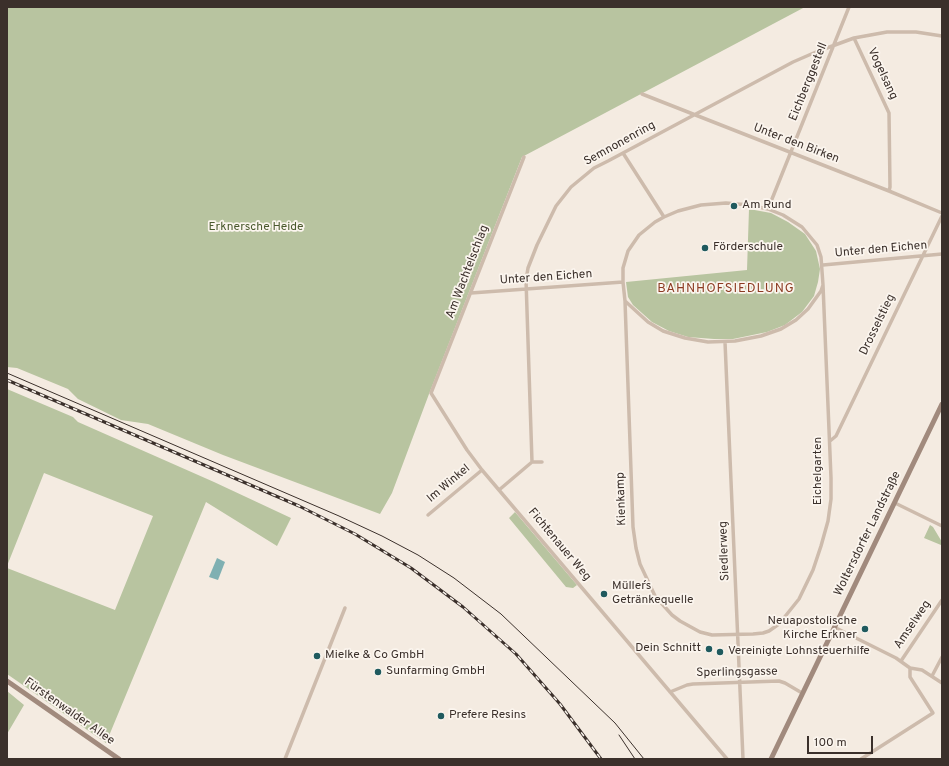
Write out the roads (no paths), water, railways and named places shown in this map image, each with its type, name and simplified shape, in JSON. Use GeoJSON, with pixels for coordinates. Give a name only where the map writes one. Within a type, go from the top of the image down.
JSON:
{"type":"FeatureCollection","features":[{"type":"Feature","properties":{"kind":"main road","name":"Woltersdorfer Landstraße"},"geometry":{"type":"LineString","coordinates":[[771,759],[942,404]]}},
{"type":"Feature","properties":{"kind":"main road","name":"Fürstenwalder Allee"},"geometry":{"type":"LineString","coordinates":[[7,681],[119,759]]}},
{"type":"Feature","properties":{"kind":"street","name":"Eichberggestell"},"geometry":{"type":"LineString","coordinates":[[768,209],[849,7]]}},
{"type":"Feature","properties":{"kind":"street","name":"Semnonenring"},"geometry":{"type":"LineString","coordinates":[[532,462],[525,289],[531,257],[556,206],[563,196],[582,177],[594,168],[796,61],[834,45],[874,33],[899,31],[942,36]]}},
{"type":"Feature","properties":{"kind":"street","name":"Vogelsang"},"geometry":{"type":"LineString","coordinates":[[854,38],[889,113],[889,191]]}},
{"type":"Feature","properties":{"kind":"street","name":"Unter den Birken"},"geometry":{"type":"LineString","coordinates":[[642,94],[889,191],[942,214]]}},
{"type":"Feature","properties":{"kind":"street"},"geometry":{"type":"LineString","coordinates":[[623,152],[664,217]]}},
{"type":"Feature","properties":{"kind":"street","name":"Am Wachtelschlag"},"geometry":{"type":"LineString","coordinates":[[431,393],[524,157]]}},
{"type":"Feature","properties":{"kind":"street"},"geometry":{"type":"LineString","coordinates":[[713,204],[734,204],[768,209],[783,215],[802,228],[816,245],[821,256],[822,264],[823,285],[821,291],[804,313],[788,325],[761,336],[726,342],[708,342],[685,338],[663,331],[648,322],[625,301],[623,282],[625,259],[633,243],[646,228],[664,217],[687,208],[713,204]]}},
{"type":"Feature","properties":{"kind":"street","name":"Drosselstieg"},"geometry":{"type":"LineString","coordinates":[[830,441],[836,436],[942,214]]}},
{"type":"Feature","properties":{"kind":"street","name":"Unter den Eichen"},"geometry":{"type":"LineString","coordinates":[[822,264],[942,254]]}},
{"type":"Feature","properties":{"kind":"street","name":"Unter den Eichen"},"geometry":{"type":"LineString","coordinates":[[471,293],[623,282]]}},
{"type":"Feature","properties":{"kind":"street","name":"Eichelgarten"},"geometry":{"type":"LineString","coordinates":[[738,634],[763,633],[774,627],[794,607],[806,586],[821,546],[828,521],[832,489],[823,285]]}},
{"type":"Feature","properties":{"kind":"street","name":"Kienkamp"},"geometry":{"type":"LineString","coordinates":[[625,301],[626,373],[633,527],[640,564],[655,596],[680,621],[700,632],[712,635],[738,634]]}},
{"type":"Feature","properties":{"kind":"street","name":"Siedlerweg"},"geometry":{"type":"LineString","coordinates":[[726,342],[743,759]]}},
{"type":"Feature","properties":{"kind":"street","name":"Fichtenauer Weg"},"geometry":{"type":"LineString","coordinates":[[431,393],[467,450],[482,470],[727,759]]}},
{"type":"Feature","properties":{"kind":"street"},"geometry":{"type":"LineString","coordinates":[[499,490],[532,462],[542,462]]}},
{"type":"Feature","properties":{"kind":"street","name":"Im Winkel"},"geometry":{"type":"LineString","coordinates":[[428,515],[482,470]]}},
{"type":"Feature","properties":{"kind":"street"},"geometry":{"type":"LineString","coordinates":[[895,503],[942,524]]}},
{"type":"Feature","properties":{"kind":"street","name":"Amselweg"},"geometry":{"type":"LineString","coordinates":[[901,661],[942,600]]}},
{"type":"Feature","properties":{"kind":"street"},"geometry":{"type":"LineString","coordinates":[[285,759],[345,608]]}},
{"type":"Feature","properties":{"kind":"street"},"geometry":{"type":"LineString","coordinates":[[834,627],[901,661],[910,668],[922,670],[942,683]]}},
{"type":"Feature","properties":{"kind":"street"},"geometry":{"type":"LineString","coordinates":[[932,676],[942,656]]}},
{"type":"Feature","properties":{"kind":"street"},"geometry":{"type":"LineString","coordinates":[[861,759],[933,712],[910,677],[910,668]]}},
{"type":"Feature","properties":{"kind":"street","name":"Sperlingsgasse"},"geometry":{"type":"LineString","coordinates":[[670,692],[687,685],[779,681],[802,693]]}},
{"type":"Feature","properties":{"kind":"water"},"geometry":{"type":"Polygon","coordinates":[[[217,558],[225,562],[218,580],[209,577],[217,558]]]}},
{"type":"Feature","properties":{"kind":"tram line"},"geometry":{"type":"LineString","coordinates":[[7,373],[339,516],[418,555],[454,578],[501,614],[615,723],[644,759]]}},
{"type":"Feature","properties":{"kind":"tram line"},"geometry":{"type":"LineString","coordinates":[[619,735],[635,759]]}},
{"type":"Feature","properties":{"kind":"railway"},"geometry":{"type":"LineString","coordinates":[[7,380],[299,506],[355,534],[411,568],[463,607],[516,654],[560,704],[601,759]]}},
{"type":"Feature","properties":{"kind":"place","name":"Am Rund"},"geometry":{"type":"Point","coordinates":[734,206]}},
{"type":"Feature","properties":{"kind":"place","name":"Förderschule"},"geometry":{"type":"Point","coordinates":[705,248]}},
{"type":"Feature","properties":{"kind":"place","name":"Müller´s Getränkequelle"},"geometry":{"type":"Point","coordinates":[604,594]}},
{"type":"Feature","properties":{"kind":"place","name":"Neuapostolische Kirche Erkner"},"geometry":{"type":"Point","coordinates":[865,629]}},
{"type":"Feature","properties":{"kind":"place","name":"Dein Schnitt"},"geometry":{"type":"Point","coordinates":[709,649]}},
{"type":"Feature","properties":{"kind":"place","name":"Vereinigte Lohnsteuerhilfe"},"geometry":{"type":"Point","coordinates":[720,652]}},
{"type":"Feature","properties":{"kind":"place","name":"Mielke & Co GmbH"},"geometry":{"type":"Point","coordinates":[317,656]}},
{"type":"Feature","properties":{"kind":"place","name":"Sunfarming GmbH"},"geometry":{"type":"Point","coordinates":[378,672]}},
{"type":"Feature","properties":{"kind":"place","name":"Prefere Resins"},"geometry":{"type":"Point","coordinates":[441,716]}},
{"type":"Feature","properties":{"kind":"district","name":"BAHNHOFSIEDLUNG"},"geometry":{"type":"Point","coordinates":[726,289]}},
{"type":"Feature","properties":{"kind":"park label","name":"Erknersche Heide"},"geometry":{"type":"Point","coordinates":[256,228]}}]}
